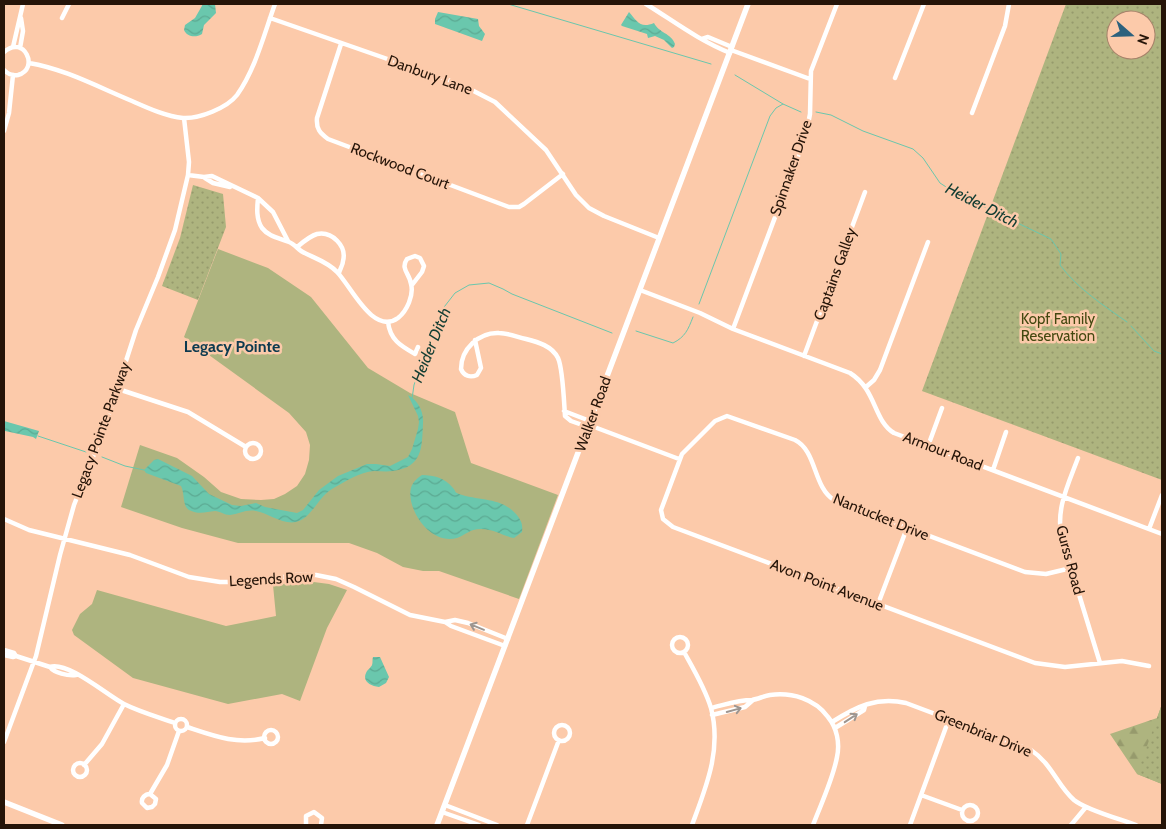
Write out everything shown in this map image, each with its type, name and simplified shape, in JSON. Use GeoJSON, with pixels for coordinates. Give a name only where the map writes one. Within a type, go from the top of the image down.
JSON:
{"type":"FeatureCollection","features":[{"type":"Feature","properties":{"kind":"street"},"geometry":{"type":"LineString","coordinates":[[13,47],[23,4]]}},
{"type":"Feature","properties":{"kind":"street"},"geometry":{"type":"LineString","coordinates":[[62,18],[69,4]]}},
{"type":"Feature","properties":{"kind":"street"},"geometry":{"type":"LineString","coordinates":[[29,63],[56,69],[156,111],[184,118],[206,114],[218,109],[235,97],[249,76],[275,4]]}},
{"type":"Feature","properties":{"kind":"street"},"geometry":{"type":"LineString","coordinates":[[646,4],[688,32],[702,38],[708,38],[731,50],[810,79]]}},
{"type":"Feature","properties":{"kind":"street","name":"Walker Road"},"geometry":{"type":"LineString","coordinates":[[437,825],[748,4]]}},
{"type":"Feature","properties":{"kind":"street","name":"Spinnaker Drive"},"geometry":{"type":"LineString","coordinates":[[733,329],[806,135],[810,114],[810,79],[813,66],[837,4]]}},
{"type":"Feature","properties":{"kind":"street"},"geometry":{"type":"LineString","coordinates":[[895,78],[924,4]]}},
{"type":"Feature","properties":{"kind":"street"},"geometry":{"type":"LineString","coordinates":[[972,113],[1007,20],[1010,4]]}},
{"type":"Feature","properties":{"kind":"street"},"geometry":{"type":"LineString","coordinates":[[20,48],[23,31],[21,18]]}},
{"type":"Feature","properties":{"kind":"street","name":"Danbury Lane"},"geometry":{"type":"LineString","coordinates":[[270,18],[462,85],[485,95],[506,110],[546,150],[576,195],[594,211],[660,238]]}},
{"type":"Feature","properties":{"kind":"street"},"geometry":{"type":"LineString","coordinates":[[17,30],[23,31]]}},
{"type":"Feature","properties":{"kind":"street","name":"Rockwood Court"},"geometry":{"type":"LineString","coordinates":[[341,44],[317,118],[317,128],[328,139],[509,207],[519,207],[524,204],[563,174]]}},
{"type":"Feature","properties":{"kind":"street"},"geometry":{"type":"LineString","coordinates":[[4,52],[13,47],[20,48],[27,54],[29,63],[21,74],[13,75],[4,70]]}},
{"type":"Feature","properties":{"kind":"street"},"geometry":{"type":"LineString","coordinates":[[4,131],[9,113],[13,75]]}},
{"type":"Feature","properties":{"kind":"street","name":"Legacy Pointe Parkway"},"geometry":{"type":"LineString","coordinates":[[4,742],[34,662],[64,538],[77,497],[104,429],[136,330],[175,230],[188,175],[189,162],[184,118]]}},
{"type":"Feature","properties":{"kind":"street"},"geometry":{"type":"LineString","coordinates":[[188,175],[204,177],[213,183],[234,187],[258,198],[273,212],[288,241]]}},
{"type":"Feature","properties":{"kind":"street","name":"Captains Galley"},"geometry":{"type":"LineString","coordinates":[[804,356],[865,192]]}},
{"type":"Feature","properties":{"kind":"street"},"geometry":{"type":"LineString","coordinates":[[258,198],[258,217],[263,229],[276,238],[288,241],[300,250],[324,262],[338,273],[373,318],[388,322],[397,319],[404,312],[409,302],[412,285],[422,272],[424,266],[420,258],[415,256],[409,257],[404,264],[412,285]]}},
{"type":"Feature","properties":{"kind":"street"},"geometry":{"type":"LineString","coordinates":[[297,247],[314,235],[329,235],[338,241],[344,252],[343,261],[338,273]]}},
{"type":"Feature","properties":{"kind":"street"},"geometry":{"type":"LineString","coordinates":[[866,387],[874,380],[880,370],[928,242]]}},
{"type":"Feature","properties":{"kind":"street","name":"Armour Road"},"geometry":{"type":"LineString","coordinates":[[640,290],[700,313],[733,329],[850,373],[866,387],[886,426],[894,433],[1162,534]]}},
{"type":"Feature","properties":{"kind":"street"},"geometry":{"type":"LineString","coordinates":[[388,322],[391,336],[398,344],[415,354],[418,348]]}},
{"type":"Feature","properties":{"kind":"street"},"geometry":{"type":"LineString","coordinates":[[475,340],[481,368],[477,375],[469,376],[462,371],[461,365],[464,354],[475,340],[482,336],[499,333],[535,342],[553,351],[558,358],[561,367],[564,411],[589,424],[679,459]]}},
{"type":"Feature","properties":{"kind":"street"},"geometry":{"type":"LineString","coordinates":[[118,389],[188,412],[246,447]]}},
{"type":"Feature","properties":{"kind":"street"},"geometry":{"type":"LineString","coordinates":[[928,446],[942,408]]}},
{"type":"Feature","properties":{"kind":"street","name":"Nantucket Drive"},"geometry":{"type":"LineString","coordinates":[[679,459],[684,451],[715,421],[723,416],[732,416],[795,440],[802,445],[824,490],[831,498],[1030,573],[1051,574],[1071,568]]}},
{"type":"Feature","properties":{"kind":"street"},"geometry":{"type":"LineString","coordinates":[[993,470],[1006,432]]}},
{"type":"Feature","properties":{"kind":"street","name":"Gurss Road"},"geometry":{"type":"LineString","coordinates":[[1078,458],[1064,497],[1059,515],[1059,526],[1100,663]]}},
{"type":"Feature","properties":{"kind":"street","name":"Avon Point Avenue"},"geometry":{"type":"LineString","coordinates":[[679,459],[661,505],[661,514],[669,526],[1035,662],[1065,667],[1122,661],[1148,666]]}},
{"type":"Feature","properties":{"kind":"street"},"geometry":{"type":"LineString","coordinates":[[1149,529],[1162,494]]}},
{"type":"Feature","properties":{"kind":"street","name":"Legends Row"},"geometry":{"type":"LineString","coordinates":[[4,519],[29,530],[130,555],[189,576],[220,582],[252,582],[296,575],[316,575],[336,579],[354,586],[410,615],[445,622],[505,646]]}},
{"type":"Feature","properties":{"kind":"street"},"geometry":{"type":"LineString","coordinates":[[878,604],[907,528]]}},
{"type":"Feature","properties":{"kind":"street","name":"Legends Row"},"geometry":{"type":"LineString","coordinates":[[445,622],[455,620],[468,623],[508,639]]}},
{"type":"Feature","properties":{"kind":"street"},"geometry":{"type":"LineString","coordinates":[[4,650],[34,662],[50,667],[54,666],[62,671],[72,672],[92,682],[124,704],[175,723]]}},
{"type":"Feature","properties":{"kind":"street"},"geometry":{"type":"LineString","coordinates":[[684,652],[711,708],[715,743],[713,765],[692,825]]}},
{"type":"Feature","properties":{"kind":"street"},"geometry":{"type":"LineString","coordinates":[[4,655],[13,658],[16,656]]}},
{"type":"Feature","properties":{"kind":"street"},"geometry":{"type":"LineString","coordinates":[[711,708],[746,699],[753,700],[777,694],[800,697],[820,708],[835,728],[838,739],[837,757],[813,825]]}},
{"type":"Feature","properties":{"kind":"street"},"geometry":{"type":"LineString","coordinates":[[712,715],[745,707],[753,700]]}},
{"type":"Feature","properties":{"kind":"street","name":"Greenbriar Drive"},"geometry":{"type":"LineString","coordinates":[[832,722],[852,709],[880,701],[906,703],[1031,750],[1046,762],[1072,798],[1086,807],[1136,825]]}},
{"type":"Feature","properties":{"kind":"street"},"geometry":{"type":"LineString","coordinates":[[84,765],[102,744],[124,704]]}},
{"type":"Feature","properties":{"kind":"street","name":"Greenbriar Drive"},"geometry":{"type":"LineString","coordinates":[[835,728],[864,710],[865,706]]}},
{"type":"Feature","properties":{"kind":"street"},"geometry":{"type":"LineString","coordinates":[[175,723],[178,719],[182,718],[187,722],[187,726]]}},
{"type":"Feature","properties":{"kind":"street"},"geometry":{"type":"LineString","coordinates":[[910,825],[949,719]]}},
{"type":"Feature","properties":{"kind":"street"},"geometry":{"type":"LineString","coordinates":[[175,723],[175,727],[179,731]]}},
{"type":"Feature","properties":{"kind":"street"},"geometry":{"type":"LineString","coordinates":[[179,731],[185,730],[187,726]]}},
{"type":"Feature","properties":{"kind":"street"},"geometry":{"type":"LineString","coordinates":[[187,726],[228,740],[251,741],[265,738]]}},
{"type":"Feature","properties":{"kind":"street"},"geometry":{"type":"LineString","coordinates":[[150,794],[167,765],[179,731]]}},
{"type":"Feature","properties":{"kind":"street"},"geometry":{"type":"LineString","coordinates":[[527,825],[559,740]]}},
{"type":"Feature","properties":{"kind":"street"},"geometry":{"type":"LineString","coordinates":[[920,795],[962,810]]}},
{"type":"Feature","properties":{"kind":"street"},"geometry":{"type":"LineString","coordinates":[[4,802],[58,824]]}},
{"type":"Feature","properties":{"kind":"street"},"geometry":{"type":"LineString","coordinates":[[445,805],[497,825]]}},
{"type":"Feature","properties":{"kind":"street"},"geometry":{"type":"LineString","coordinates":[[1071,825],[1086,807]]}},
{"type":"Feature","properties":{"kind":"street"},"geometry":{"type":"LineString","coordinates":[[306,825],[305,819],[311,812],[320,815],[322,825]]}},
{"type":"Feature","properties":{"kind":"street"},"geometry":{"type":"LineString","coordinates":[[442,812],[478,825]]}},
{"type":"Feature","properties":{"kind":"green space","name":"Kopf Family Reservation"},"geometry":{"type":"Polygon","coordinates":[[[1066,4],[1162,4],[1162,480],[922,391],[1066,4]]]}},
{"type":"Feature","properties":{"kind":"green space"},"geometry":{"type":"Polygon","coordinates":[[[193,185],[223,194],[226,227],[198,300],[162,286],[180,238],[193,185]]]}},
{"type":"Feature","properties":{"kind":"green space"},"geometry":{"type":"Polygon","coordinates":[[[218,249],[268,268],[311,297],[368,368],[410,393],[455,412],[471,463],[558,495],[519,599],[439,571],[423,571],[403,567],[377,553],[349,543],[238,543],[182,528],[121,507],[140,445],[177,458],[221,492],[241,499],[274,499],[297,486],[305,474],[309,460],[310,445],[306,432],[289,413],[184,337],[218,249]]]}},
{"type":"Feature","properties":{"kind":"green space"},"geometry":{"type":"Polygon","coordinates":[[[306,581],[329,584],[347,590],[327,628],[300,701],[282,694],[228,704],[133,678],[74,635],[72,630],[80,614],[92,604],[97,590],[226,626],[276,616],[273,585],[306,581]]]}},
{"type":"Feature","properties":{"kind":"green space"},"geometry":{"type":"Polygon","coordinates":[[[1162,704],[1162,784],[1137,774],[1110,734],[1157,718],[1162,704]]]}},
{"type":"Feature","properties":{"kind":"green space"},"geometry":{"type":"Polygon","coordinates":[[[1162,704],[1162,784],[1137,774],[1162,704]]]}},
{"type":"Feature","properties":{"kind":"water"},"geometry":{"type":"Polygon","coordinates":[[[203,4],[215,4],[216,13],[204,25],[202,34],[189,35],[184,30],[185,25],[195,18],[203,4]]]}},
{"type":"Feature","properties":{"kind":"water"},"geometry":{"type":"Polygon","coordinates":[[[438,12],[478,19],[479,26],[485,34],[482,41],[435,24],[438,12]]]}},
{"type":"Feature","properties":{"kind":"water"},"geometry":{"type":"Polygon","coordinates":[[[629,12],[642,25],[654,23],[673,40],[674,47],[672,48],[664,40],[655,36],[648,38],[647,34],[622,26],[629,12]]]}},
{"type":"Feature","properties":{"kind":"water"},"geometry":{"type":"Polygon","coordinates":[[[408,395],[417,403],[423,419],[421,448],[415,460],[403,469],[374,471],[347,480],[327,493],[311,512],[302,520],[296,522],[286,522],[261,512],[252,511],[230,515],[215,511],[193,512],[185,506],[181,486],[146,473],[144,470],[154,460],[158,459],[192,476],[209,494],[232,505],[241,506],[256,503],[265,507],[297,513],[303,510],[319,490],[338,476],[367,464],[390,466],[408,457],[419,422],[408,395]]]}},
{"type":"Feature","properties":{"kind":"water"},"geometry":{"type":"Polygon","coordinates":[[[4,421],[39,431],[36,439],[5,431],[4,421]]]}},
{"type":"Feature","properties":{"kind":"water"},"geometry":{"type":"Polygon","coordinates":[[[422,475],[443,479],[459,494],[504,505],[519,518],[522,524],[522,532],[514,538],[481,529],[449,539],[433,534],[421,523],[411,501],[410,493],[412,486],[415,480],[422,475]]]}},
{"type":"Feature","properties":{"kind":"water"},"geometry":{"type":"Polygon","coordinates":[[[373,657],[380,657],[389,677],[386,683],[379,687],[370,684],[365,678],[367,671],[372,665],[373,657]]]}},
{"type":"Feature","properties":{"kind":"waterway"},"geometry":{"type":"LineString","coordinates":[[508,4],[711,64]]}},
{"type":"Feature","properties":{"kind":"waterway"},"geometry":{"type":"LineString","coordinates":[[735,75],[783,104]]}},
{"type":"Feature","properties":{"kind":"waterway","name":"Heider Ditch"},"geometry":{"type":"LineString","coordinates":[[699,304],[770,116],[776,108],[783,104],[801,112]]}},
{"type":"Feature","properties":{"kind":"waterway","name":"Heider Ditch"},"geometry":{"type":"LineString","coordinates":[[816,112],[831,115],[863,131],[913,149],[923,158],[940,183],[957,194],[1051,239],[1061,254],[1060,265],[1067,274],[1091,296],[1127,322]]}},
{"type":"Feature","properties":{"kind":"waterway","name":"Heider Ditch"},"geometry":{"type":"LineString","coordinates":[[412,399],[414,385],[441,311],[455,293],[469,285],[489,283],[512,294],[612,333]]}},
{"type":"Feature","properties":{"kind":"waterway","name":"Heider Ditch"},"geometry":{"type":"LineString","coordinates":[[636,331],[673,343],[686,333],[693,317]]}},
{"type":"Feature","properties":{"kind":"waterway","name":"Heider Ditch"},"geometry":{"type":"LineString","coordinates":[[1131,326],[1154,351],[1162,354]]}},
{"type":"Feature","properties":{"kind":"waterway","name":"Heider Ditch"},"geometry":{"type":"LineString","coordinates":[[38,436],[86,452]]}},
{"type":"Feature","properties":{"kind":"waterway","name":"Heider Ditch"},"geometry":{"type":"LineString","coordinates":[[102,457],[125,466],[144,470]]}},
{"type":"Feature","properties":{"kind":"district","name":"Legacy Pointe"},"geometry":{"type":"Point","coordinates":[232,346]}}]}
